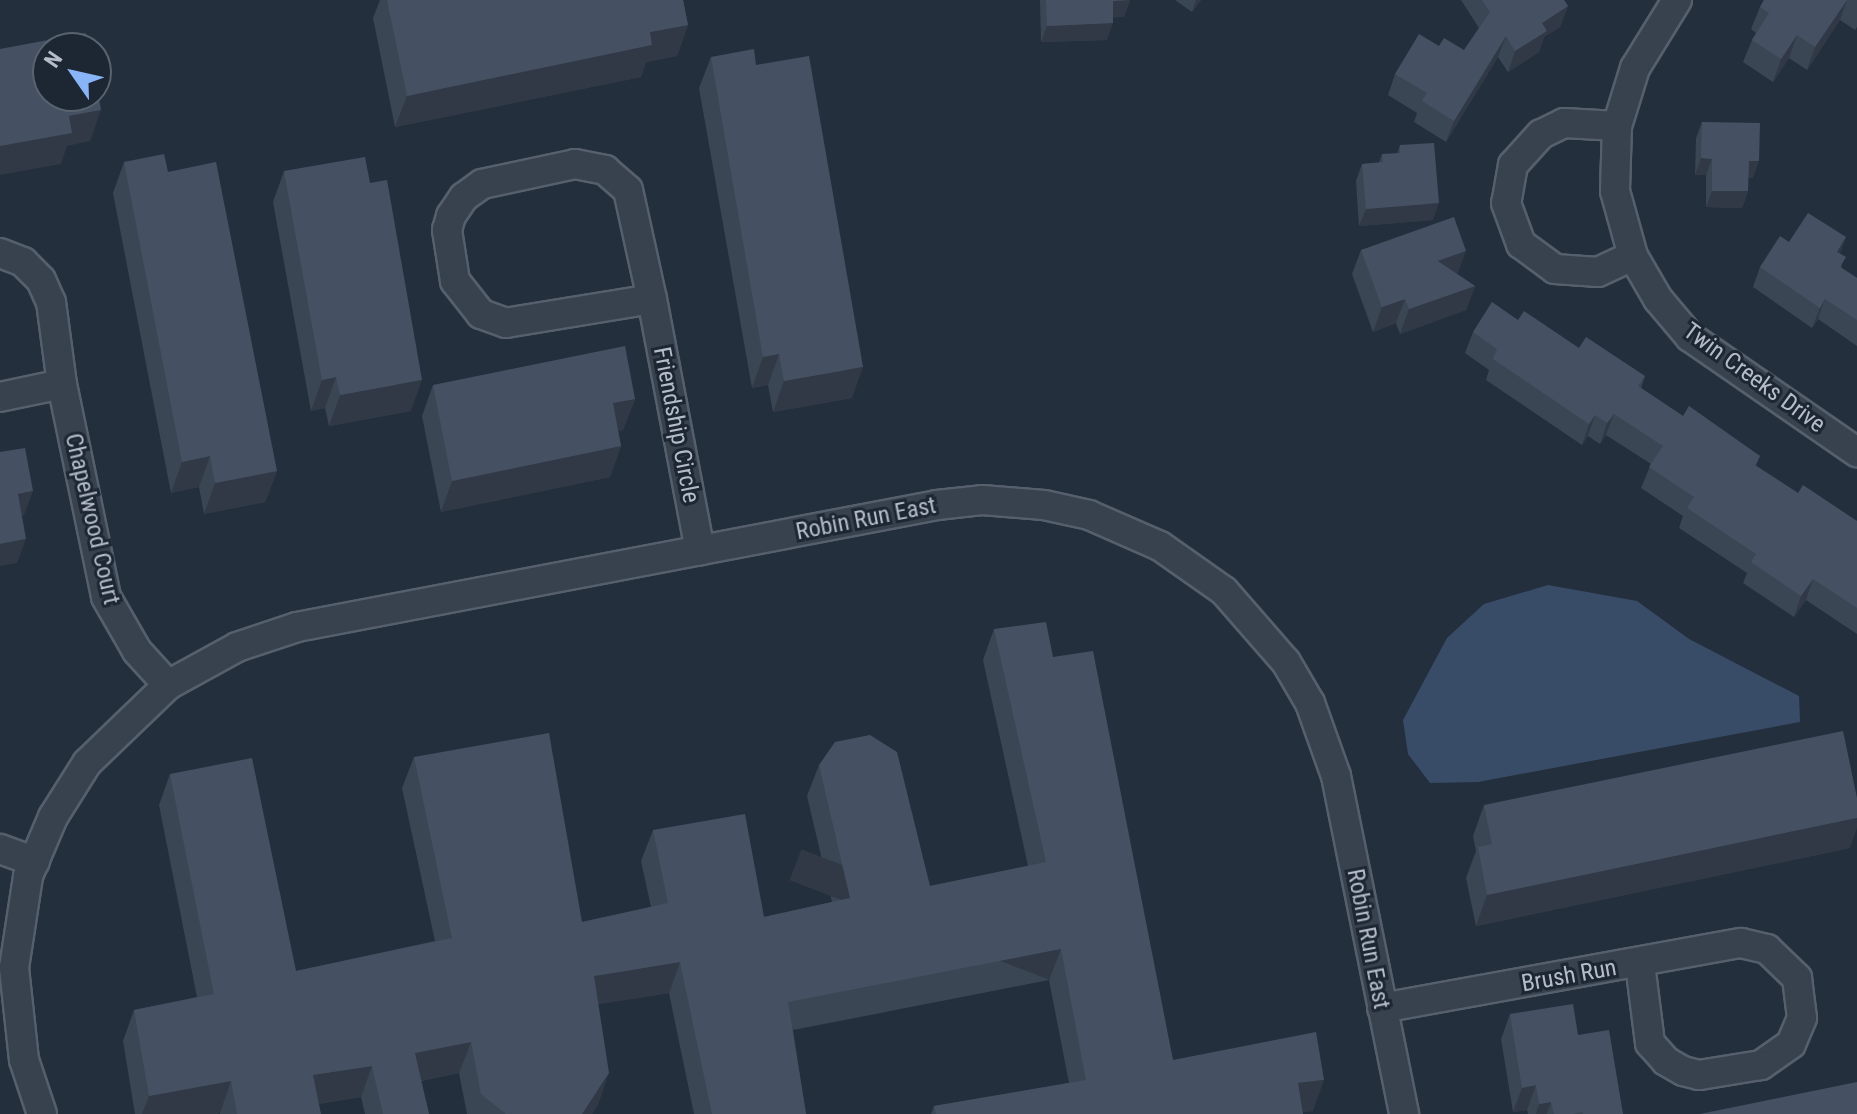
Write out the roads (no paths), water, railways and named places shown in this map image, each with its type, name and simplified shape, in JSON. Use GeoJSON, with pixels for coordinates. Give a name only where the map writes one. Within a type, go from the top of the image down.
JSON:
{"type":"FeatureCollection","features":[{"type":"Feature","properties":{"kind":"street","name":"Twin Creeks Drive"},"geometry":{"type":"LineString","coordinates":[[1677,0],[1635,68],[1617,126],[1615,191],[1633,256],[1658,299],[1690,337],[1857,452]]}},
{"type":"Feature","properties":{"kind":"street"},"geometry":{"type":"LineString","coordinates":[[1617,126],[1564,123],[1529,142],[1509,180],[1510,219],[1521,244],[1555,269],[1598,272],[1633,256]]}},
{"type":"Feature","properties":{"kind":"street","name":"Friendship Circle"},"geometry":{"type":"LineString","coordinates":[[652,299],[506,323],[493,320],[469,305],[455,281],[447,230],[451,216],[464,197],[482,184],[575,164],[605,170],[623,183],[635,202],[700,550]]}},
{"type":"Feature","properties":{"kind":"street","name":"Chapelwood Court"},"geometry":{"type":"LineString","coordinates":[[0,253],[23,262],[41,280],[51,302],[62,384],[106,597],[137,651],[168,685]]}},
{"type":"Feature","properties":{"kind":"street"},"geometry":{"type":"LineString","coordinates":[[0,397],[62,384]]}},
{"type":"Feature","properties":{"kind":"street","name":"Robin Run East"},"geometry":{"type":"LineString","coordinates":[[42,1114],[24,1060],[14,968],[18,921],[35,862],[53,817],[87,763],[168,685],[237,647],[297,627],[982,500],[1044,505],[1089,515],[1175,555],[1246,613],[1286,662],[1310,703],[1336,776],[1404,1114]]}},
{"type":"Feature","properties":{"kind":"street"},"geometry":{"type":"LineString","coordinates":[[0,849],[35,862]]}},
{"type":"Feature","properties":{"kind":"street","name":"Brush Run"},"geometry":{"type":"LineString","coordinates":[[1382,1008],[1640,964],[1741,943],[1767,949],[1797,978],[1802,1018],[1781,1055],[1761,1065],[1699,1075],[1672,1066],[1650,1043],[1640,964]]}},
{"type":"Feature","properties":{"kind":"water"},"geometry":{"type":"Polygon","coordinates":[[[1548,585],[1637,601],[1689,639],[1799,696],[1800,722],[1478,782],[1430,783],[1408,754],[1403,720],[1447,638],[1484,604],[1548,585]]]}}]}
